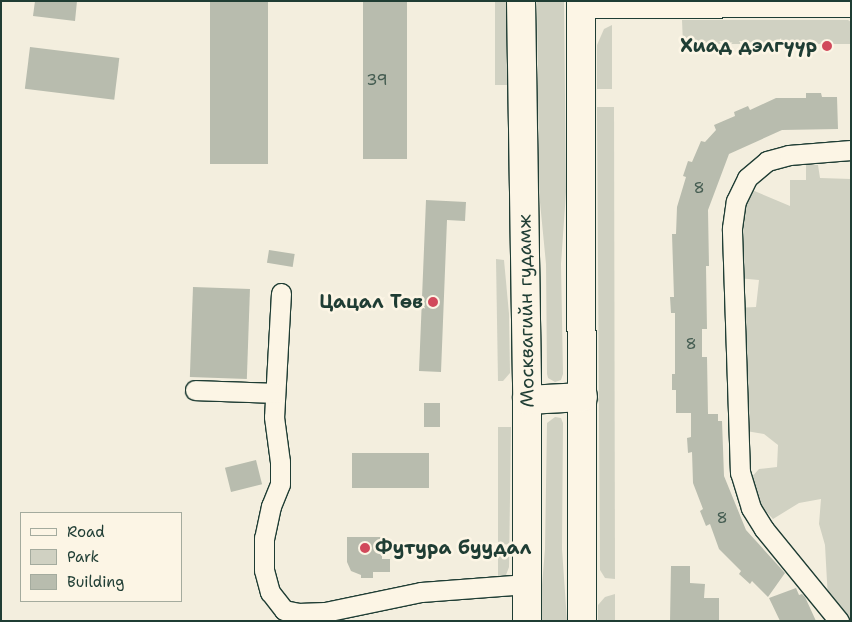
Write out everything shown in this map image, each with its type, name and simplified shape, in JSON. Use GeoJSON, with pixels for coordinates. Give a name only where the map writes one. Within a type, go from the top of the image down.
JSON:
{"type":"FeatureCollection","features":[{"type":"Feature","properties":{"kind":"highway","name":"Москвагийн гудамж"},"geometry":{"type":"LineString","coordinates":[[522,1],[527,400],[527,621]]}},
{"type":"Feature","properties":{"kind":"highway"},"geometry":{"type":"LineString","coordinates":[[581,3],[582,621]]}},
{"type":"Feature","properties":{"kind":"highway"},"geometry":{"type":"LineString","coordinates":[[527,400],[583,398]]}},
{"type":"Feature","properties":{"kind":"street"},"geometry":{"type":"LineString","coordinates":[[581,3],[845,3]]}},
{"type":"Feature","properties":{"kind":"street"},"geometry":{"type":"LineString","coordinates":[[839,621],[764,529],[751,508],[740,473],[732,228],[736,201],[747,178],[767,161],[789,154],[851,150]]}},
{"type":"Feature","properties":{"kind":"street"},"geometry":{"type":"LineString","coordinates":[[281,293],[274,416],[280,462],[280,484],[271,506],[264,538],[264,570],[270,592],[284,610],[298,613],[325,612],[421,592],[461,587],[527,584]]}},
{"type":"Feature","properties":{"kind":"street"},"geometry":{"type":"LineString","coordinates":[[196,390],[275,393]]}},
{"type":"Feature","properties":{"kind":"green space"},"geometry":{"type":"Polygon","coordinates":[[[495,1],[508,1],[508,85],[495,85],[495,1]]]}},
{"type":"Feature","properties":{"kind":"green space"},"geometry":{"type":"Polygon","coordinates":[[[537,1],[564,1],[566,192],[561,264],[563,374],[561,380],[555,382],[548,378],[547,374],[546,264],[539,192],[537,1]]]}},
{"type":"Feature","properties":{"kind":"green space"},"geometry":{"type":"Polygon","coordinates":[[[682,20],[848,20],[851,22],[851,44],[683,44],[682,20]]]}},
{"type":"Feature","properties":{"kind":"green space"},"geometry":{"type":"Polygon","coordinates":[[[612,25],[612,89],[597,89],[597,45],[604,29],[612,25]]]}},
{"type":"Feature","properties":{"kind":"green space"},"geometry":{"type":"Polygon","coordinates":[[[597,107],[614,107],[615,579],[605,578],[600,570],[597,107]]]}},
{"type":"Feature","properties":{"kind":"green space"},"geometry":{"type":"Polygon","coordinates":[[[806,164],[818,165],[820,178],[851,179],[851,620],[837,617],[828,600],[825,545],[819,524],[821,499],[799,503],[773,519],[760,505],[749,480],[759,469],[777,467],[778,445],[764,434],[746,431],[748,403],[731,394],[734,308],[756,307],[759,280],[737,278],[745,187],[790,206],[790,180],[806,180],[806,164]]]}},
{"type":"Feature","properties":{"kind":"green space"},"geometry":{"type":"Polygon","coordinates":[[[496,259],[504,260],[509,314],[510,373],[503,381],[498,381],[496,259]]]}},
{"type":"Feature","properties":{"kind":"green space"},"geometry":{"type":"Polygon","coordinates":[[[555,417],[561,418],[563,423],[562,549],[567,621],[539,621],[545,549],[547,423],[555,417]]]}},
{"type":"Feature","properties":{"kind":"green space"},"geometry":{"type":"Polygon","coordinates":[[[498,427],[511,427],[509,567],[506,575],[503,576],[498,576],[498,427]]]}},
{"type":"Feature","properties":{"kind":"green space"},"geometry":{"type":"Polygon","coordinates":[[[615,594],[615,621],[598,621],[598,605],[605,597],[615,594]]]}},
{"type":"Feature","properties":{"kind":"building"},"geometry":{"type":"Polygon","coordinates":[[[35,1],[77,1],[75,21],[33,16],[35,1]]]}},
{"type":"Feature","properties":{"kind":"building"},"geometry":{"type":"Polygon","coordinates":[[[210,1],[268,1],[268,164],[210,164],[210,1]]]}},
{"type":"Feature","properties":{"kind":"building"},"geometry":{"type":"Polygon","coordinates":[[[363,1],[407,1],[407,159],[363,159],[363,1]]]}},
{"type":"Feature","properties":{"kind":"building"},"geometry":{"type":"Polygon","coordinates":[[[30,47],[119,58],[114,100],[25,89],[30,47]]]}},
{"type":"Feature","properties":{"kind":"building"},"geometry":{"type":"Polygon","coordinates":[[[806,93],[821,93],[822,97],[837,97],[838,129],[782,130],[729,154],[708,210],[709,266],[706,266],[707,329],[702,329],[702,357],[707,357],[708,414],[718,414],[718,421],[722,421],[724,476],[746,530],[785,573],[768,597],[752,581],[750,584],[739,574],[741,571],[719,549],[710,524],[706,526],[700,511],[703,509],[693,483],[692,452],[688,453],[687,438],[691,437],[691,413],[676,413],[676,390],[672,390],[672,374],[675,374],[675,313],[671,313],[670,297],[674,297],[672,234],[676,234],[677,207],[686,177],[683,176],[688,161],[692,162],[701,141],[705,142],[716,130],[714,125],[735,116],[734,112],[748,106],[750,110],[776,98],[806,98],[806,93]]]}},
{"type":"Feature","properties":{"kind":"building","name":"Цацал Төв"},"geometry":{"type":"Polygon","coordinates":[[[426,200],[466,202],[465,221],[447,220],[441,372],[419,371],[426,200]]]}},
{"type":"Feature","properties":{"kind":"building"},"geometry":{"type":"Polygon","coordinates":[[[269,250],[295,254],[293,267],[267,263],[269,250]]]}},
{"type":"Feature","properties":{"kind":"building"},"geometry":{"type":"Polygon","coordinates":[[[193,287],[250,289],[247,379],[190,377],[193,287]]]}},
{"type":"Feature","properties":{"kind":"building"},"geometry":{"type":"Polygon","coordinates":[[[424,403],[440,403],[440,427],[424,427],[424,403]]]}},
{"type":"Feature","properties":{"kind":"building"},"geometry":{"type":"Polygon","coordinates":[[[352,453],[429,453],[429,488],[352,488],[352,453]]]}},
{"type":"Feature","properties":{"kind":"building"},"geometry":{"type":"Polygon","coordinates":[[[256,460],[262,484],[231,492],[225,468],[256,460]]]}},
{"type":"Feature","properties":{"kind":"building","name":"Футура буудал"},"geometry":{"type":"Polygon","coordinates":[[[347,537],[382,537],[382,559],[390,559],[390,572],[373,572],[373,578],[361,578],[361,575],[351,571],[347,562],[347,537]]]}},
{"type":"Feature","properties":{"kind":"building"},"geometry":{"type":"Polygon","coordinates":[[[671,566],[690,566],[690,583],[705,584],[704,598],[719,598],[719,621],[670,621],[671,566]]]}},
{"type":"Feature","properties":{"kind":"building"},"geometry":{"type":"Polygon","coordinates":[[[796,588],[799,595],[802,594],[805,597],[816,621],[780,621],[769,598],[796,588]]]}},
{"type":"Feature","properties":{"kind":"place","name":"Хиад дэлгүүр"},"geometry":{"type":"Point","coordinates":[827,46]}},
{"type":"Feature","properties":{"kind":"place","name":"Цацал Төв"},"geometry":{"type":"Point","coordinates":[433,302]}},
{"type":"Feature","properties":{"kind":"place","name":"Футура буудал"},"geometry":{"type":"Point","coordinates":[365,548]}}]}
